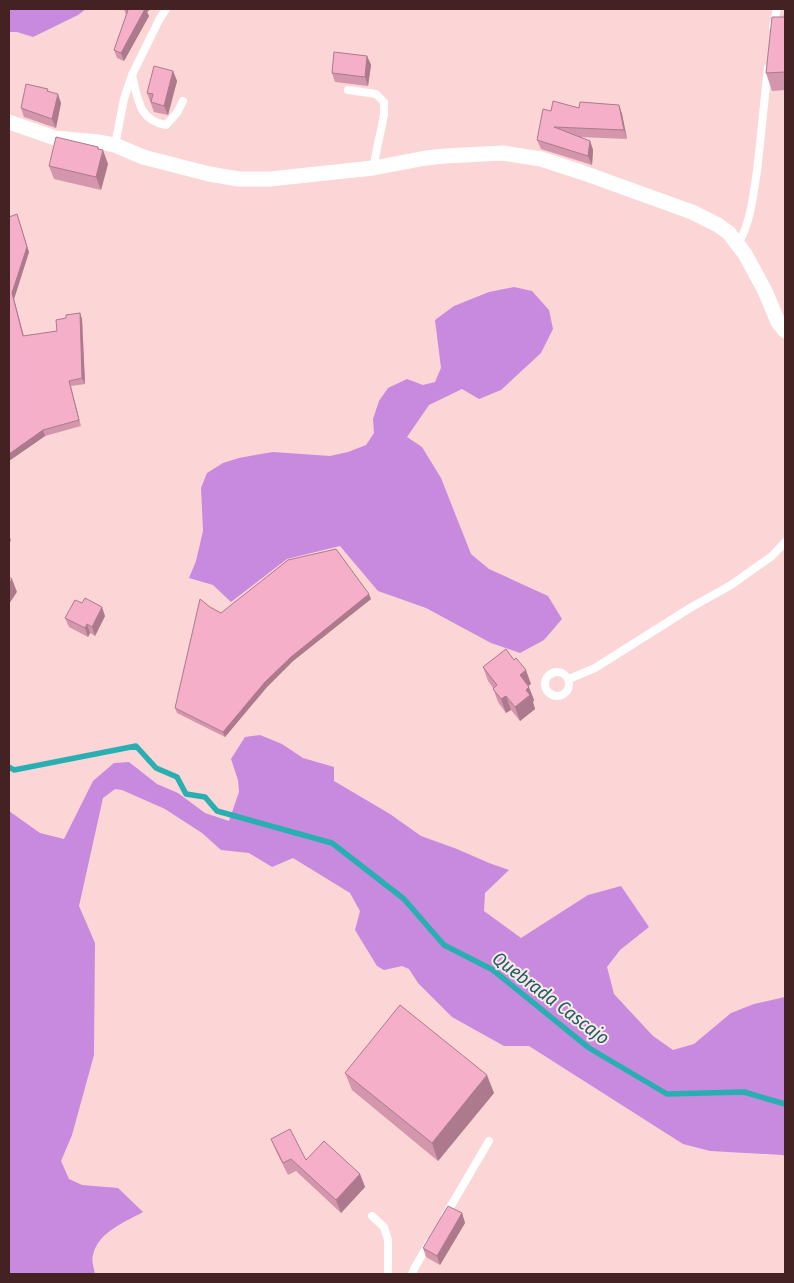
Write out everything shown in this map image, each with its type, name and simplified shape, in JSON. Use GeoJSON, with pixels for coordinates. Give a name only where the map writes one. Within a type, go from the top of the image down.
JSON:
{"type":"FeatureCollection","features":[{"type":"Feature","properties":{"kind":"street"},"geometry":{"type":"LineString","coordinates":[[9,122],[56,138],[115,145],[143,157],[209,174],[239,179],[270,179],[373,168],[426,158],[503,153],[541,159],[692,212],[718,224],[729,233],[745,254],[765,291],[778,322],[785,331]]}},
{"type":"Feature","properties":{"kind":"lane"},"geometry":{"type":"LineString","coordinates":[[115,145],[124,99],[132,75],[166,9]]}},
{"type":"Feature","properties":{"kind":"lane"},"geometry":{"type":"LineString","coordinates":[[772,33],[776,9]]}},
{"type":"Feature","properties":{"kind":"lane"},"geometry":{"type":"LineString","coordinates":[[738,244],[743,236],[750,215],[770,57]]}},
{"type":"Feature","properties":{"kind":"lane"},"geometry":{"type":"LineString","coordinates":[[132,75],[143,113],[157,124],[166,125],[173,119],[183,101]]}},
{"type":"Feature","properties":{"kind":"lane"},"geometry":{"type":"LineString","coordinates":[[348,90],[376,94],[384,102],[384,115],[373,168]]}},
{"type":"Feature","properties":{"kind":"lane"},"geometry":{"type":"LineString","coordinates":[[569,679],[595,668],[690,608],[731,585],[772,556],[785,542]]}},
{"type":"Feature","properties":{"kind":"lane"},"geometry":{"type":"LineString","coordinates":[[441,1223],[489,1141]]}},
{"type":"Feature","properties":{"kind":"lane"},"geometry":{"type":"LineString","coordinates":[[372,1216],[384,1227],[388,1240],[388,1274]]}},
{"type":"Feature","properties":{"kind":"lane"},"geometry":{"type":"LineString","coordinates":[[412,1274],[431,1238]]}},
{"type":"Feature","properties":{"kind":"shaded area"},"geometry":{"type":"Polygon","coordinates":[[[9,9],[86,9],[78,15],[33,37],[17,32],[9,32],[9,9]]]}},
{"type":"Feature","properties":{"kind":"shaded area"},"geometry":{"type":"Polygon","coordinates":[[[514,287],[532,291],[549,310],[553,329],[541,353],[501,390],[479,399],[462,389],[429,405],[407,437],[422,447],[441,478],[471,554],[489,569],[548,596],[562,619],[544,640],[520,653],[491,643],[426,608],[378,591],[340,546],[287,559],[231,602],[213,585],[189,578],[196,561],[203,531],[201,488],[207,473],[223,463],[255,455],[273,452],[330,456],[366,445],[374,433],[373,419],[379,401],[388,388],[407,379],[423,385],[435,382],[441,368],[435,320],[454,306],[489,292],[514,287]]]}},
{"type":"Feature","properties":{"kind":"shaded area"},"geometry":{"type":"Polygon","coordinates":[[[260,735],[282,744],[303,758],[334,767],[334,781],[390,814],[421,836],[509,870],[485,893],[484,911],[521,938],[588,895],[621,886],[649,927],[620,950],[607,967],[614,994],[653,1036],[673,1050],[694,1044],[731,1013],[754,1004],[785,997],[785,1157],[783,1155],[710,1151],[683,1144],[529,1046],[504,1046],[452,1017],[418,983],[409,969],[402,966],[384,970],[377,966],[355,930],[360,911],[350,893],[293,858],[272,867],[249,853],[221,850],[202,833],[165,809],[122,790],[115,789],[103,798],[79,906],[95,943],[94,1055],[72,1135],[61,1161],[69,1179],[82,1185],[118,1188],[143,1212],[113,1229],[100,1240],[92,1257],[95,1274],[9,1274],[9,811],[40,833],[64,839],[93,781],[114,763],[129,762],[157,784],[178,793],[205,813],[229,821],[239,792],[238,780],[231,759],[245,737],[260,735]]]}},
{"type":"Feature","properties":{"kind":"building"},"geometry":{"type":"Polygon","coordinates":[[[126,9],[145,9],[121,53],[114,50],[128,10],[126,9]]]}},
{"type":"Feature","properties":{"kind":"building"},"geometry":{"type":"Polygon","coordinates":[[[785,11],[785,72],[766,73],[772,17],[784,17],[785,11]]]}},
{"type":"Feature","properties":{"kind":"building"},"geometry":{"type":"Polygon","coordinates":[[[334,52],[367,56],[365,77],[332,73],[334,52]]]}},
{"type":"Feature","properties":{"kind":"building"},"geometry":{"type":"Polygon","coordinates":[[[154,66],[173,71],[164,106],[151,102],[153,94],[147,93],[154,66]]]}},
{"type":"Feature","properties":{"kind":"building"},"geometry":{"type":"Polygon","coordinates":[[[26,84],[48,89],[47,91],[58,94],[52,119],[21,108],[26,84]]]}},
{"type":"Feature","properties":{"kind":"building"},"geometry":{"type":"Polygon","coordinates":[[[553,101],[579,108],[580,102],[619,105],[624,130],[554,127],[590,141],[588,156],[537,140],[543,109],[551,111],[553,101]]]}},
{"type":"Feature","properties":{"kind":"building"},"geometry":{"type":"Polygon","coordinates":[[[56,137],[98,147],[98,149],[103,150],[96,177],[49,166],[56,137]]]}},
{"type":"Feature","properties":{"kind":"building"},"geometry":{"type":"Polygon","coordinates":[[[17,214],[27,247],[12,293],[23,336],[57,331],[56,320],[66,318],[66,315],[80,313],[82,378],[69,381],[79,420],[43,430],[9,454],[9,217],[17,214]]]}},
{"type":"Feature","properties":{"kind":"building"},"geometry":{"type":"Polygon","coordinates":[[[336,549],[369,594],[291,657],[265,682],[223,732],[175,708],[200,599],[221,613],[288,560],[336,549]]]}},
{"type":"Feature","properties":{"kind":"building"},"geometry":{"type":"Polygon","coordinates":[[[85,598],[102,607],[92,627],[87,624],[85,628],[65,618],[75,600],[82,603],[85,598]]]}},
{"type":"Feature","properties":{"kind":"building"},"geometry":{"type":"Polygon","coordinates":[[[506,649],[514,660],[516,658],[526,670],[520,675],[529,687],[526,690],[530,695],[515,707],[506,696],[501,699],[493,689],[497,685],[483,667],[506,649]]]}},
{"type":"Feature","properties":{"kind":"building"},"geometry":{"type":"Polygon","coordinates":[[[400,1005],[487,1075],[432,1143],[345,1073],[400,1005]]]}},
{"type":"Feature","properties":{"kind":"building"},"geometry":{"type":"Polygon","coordinates":[[[290,1129],[306,1160],[324,1141],[360,1174],[336,1200],[291,1159],[283,1163],[271,1139],[290,1129]]]}},
{"type":"Feature","properties":{"kind":"building"},"geometry":{"type":"Polygon","coordinates":[[[448,1206],[462,1213],[437,1256],[423,1248],[448,1206]]]}},
{"type":"Feature","properties":{"kind":"waterway","name":"Quebrada Cascajo"},"geometry":{"type":"LineString","coordinates":[[9,767],[14,770],[136,746],[156,768],[177,777],[186,794],[205,797],[217,811],[332,843],[404,899],[444,945],[493,970],[589,1048],[667,1094],[744,1092],[785,1104]]}}]}
